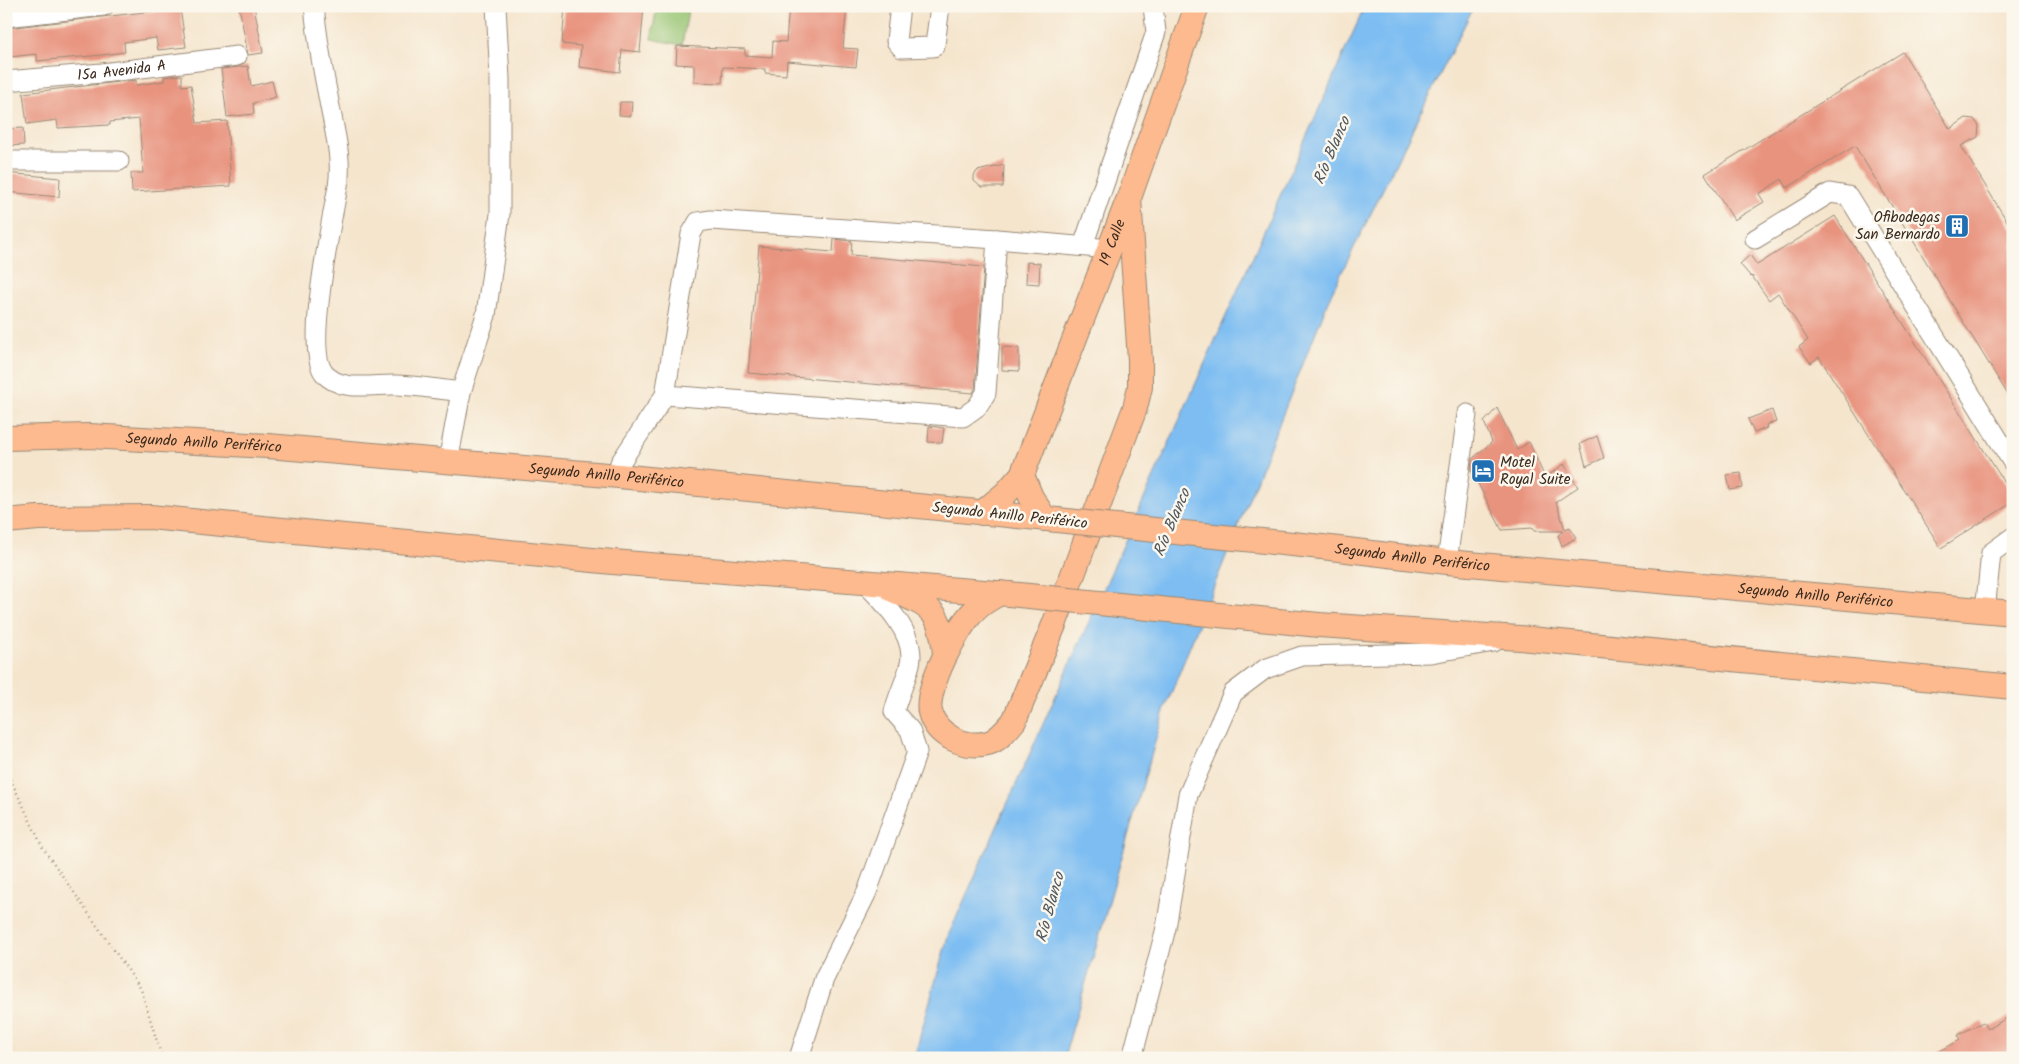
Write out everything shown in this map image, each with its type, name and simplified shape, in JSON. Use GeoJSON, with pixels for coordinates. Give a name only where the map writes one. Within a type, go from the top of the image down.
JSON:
{"type":"FeatureCollection","features":[{"type":"Feature","properties":{"kind":"main road","name":"19 Calle"},"geometry":{"type":"LineString","coordinates":[[982,513],[1006,493],[1022,475],[1110,249],[1197,6]]}},
{"type":"Feature","properties":{"kind":"main road"},"geometry":{"type":"LineString","coordinates":[[1005,594],[974,611],[945,654],[930,693],[930,711],[934,724],[944,734],[956,741],[972,744],[989,743],[1003,734],[1014,721],[1054,625],[1135,408],[1140,387],[1140,360],[1129,198]]}},
{"type":"Feature","properties":{"kind":"main road","name":"Segundo Anillo Periférico"},"geometry":{"type":"LineString","coordinates":[[6,438],[90,436],[248,444],[619,476],[1322,547],[1447,562],[2013,612]]}},
{"type":"Feature","properties":{"kind":"main road"},"geometry":{"type":"LineString","coordinates":[[1022,475],[1031,497],[1051,520]]}},
{"type":"Feature","properties":{"kind":"main road"},"geometry":{"type":"LineString","coordinates":[[6,521],[38,518],[150,517],[613,562],[1005,594],[1319,625],[1520,638],[2013,686]]}},
{"type":"Feature","properties":{"kind":"main road"},"geometry":{"type":"LineString","coordinates":[[871,583],[916,600],[930,610],[938,619],[943,631],[945,654]]}},
{"type":"Feature","properties":{"kind":"street"},"geometry":{"type":"LineString","coordinates":[[6,17],[104,6]]}},
{"type":"Feature","properties":{"kind":"street"},"geometry":{"type":"LineString","coordinates":[[314,6],[318,47],[339,160],[338,184],[319,305],[317,361],[323,373],[341,384],[364,386],[396,385],[461,392]]}},
{"type":"Feature","properties":{"kind":"street"},"geometry":{"type":"LineString","coordinates":[[448,462],[461,392],[486,315],[500,214],[500,79],[496,6]]}},
{"type":"Feature","properties":{"kind":"street"},"geometry":{"type":"LineString","coordinates":[[900,6],[896,41],[902,48],[933,47],[935,45],[940,6]]}},
{"type":"Feature","properties":{"kind":"street"},"geometry":{"type":"LineString","coordinates":[[1083,246],[1156,32],[1153,6]]}},
{"type":"Feature","properties":{"kind":"street","name":"15a Avenida A"},"geometry":{"type":"LineString","coordinates":[[6,82],[102,73],[237,56]]}},
{"type":"Feature","properties":{"kind":"street"},"geometry":{"type":"LineString","coordinates":[[6,161],[119,161]]}},
{"type":"Feature","properties":{"kind":"street"},"geometry":{"type":"LineString","coordinates":[[1755,239],[1830,194],[1848,196],[2013,463]]}},
{"type":"Feature","properties":{"kind":"street"},"geometry":{"type":"LineString","coordinates":[[619,476],[620,463],[665,395],[691,234],[698,222],[711,220],[997,239],[1110,249]]}},
{"type":"Feature","properties":{"kind":"street"},"geometry":{"type":"LineString","coordinates":[[665,395],[963,417],[977,407],[986,392],[997,239]]}},
{"type":"Feature","properties":{"kind":"street"},"geometry":{"type":"LineString","coordinates":[[1447,562],[1467,414]]}},
{"type":"Feature","properties":{"kind":"street"},"geometry":{"type":"LineString","coordinates":[[1985,610],[1991,553],[2013,537]]}},
{"type":"Feature","properties":{"kind":"street"},"geometry":{"type":"LineString","coordinates":[[799,1058],[824,979],[868,892],[917,752],[910,730],[894,712],[911,662],[908,636],[871,583]]}},
{"type":"Feature","properties":{"kind":"street"},"geometry":{"type":"LineString","coordinates":[[1132,1058],[1166,928],[1188,795],[1233,693],[1265,669],[1302,656],[1431,653],[1520,638]]}},
{"type":"Feature","properties":{"kind":"path"},"geometry":{"type":"LineString","coordinates":[[6,770],[43,848],[142,989],[162,1058]]}},
{"type":"Feature","properties":{"kind":"green space"},"geometry":{"type":"Polygon","coordinates":[[[657,6],[689,6],[682,45],[651,39],[657,6]]]}},
{"type":"Feature","properties":{"kind":"water","name":"Río Blanco"},"geometry":{"type":"Polygon","coordinates":[[[1365,6],[1474,6],[1331,294],[1164,711],[1064,1058],[914,1058],[948,936],[1365,6]]]}},
{"type":"Feature","properties":{"kind":"building"},"geometry":{"type":"Polygon","coordinates":[[[239,6],[254,6],[263,53],[248,55],[239,6]]]}},
{"type":"Feature","properties":{"kind":"building"},"geometry":{"type":"Polygon","coordinates":[[[565,6],[644,6],[640,52],[622,50],[620,72],[579,67],[581,46],[562,44],[565,6]]]}},
{"type":"Feature","properties":{"kind":"building"},"geometry":{"type":"Polygon","coordinates":[[[789,6],[847,6],[843,48],[858,49],[856,67],[787,61],[786,75],[765,73],[765,69],[723,67],[722,83],[694,82],[694,65],[676,64],[677,46],[745,49],[745,55],[772,57],[773,41],[786,42],[789,6]]]}},
{"type":"Feature","properties":{"kind":"building"},"geometry":{"type":"Polygon","coordinates":[[[180,8],[186,47],[158,50],[156,38],[124,42],[125,52],[102,55],[37,61],[37,54],[10,57],[10,53],[6,53],[6,28],[180,8]]]}},
{"type":"Feature","properties":{"kind":"building","name":"Ofibodegas San Bernardo"},"geometry":{"type":"Polygon","coordinates":[[[1903,52],[1950,129],[1966,118],[1974,119],[1979,126],[1978,137],[1961,146],[2013,231],[2013,403],[1855,146],[1787,188],[1782,179],[1759,194],[1764,202],[1734,220],[1705,174],[1903,52]]]}},
{"type":"Feature","properties":{"kind":"building"},"geometry":{"type":"Polygon","coordinates":[[[248,66],[251,86],[272,81],[276,97],[253,103],[254,114],[227,117],[221,69],[248,66]]]}},
{"type":"Feature","properties":{"kind":"building"},"geometry":{"type":"Polygon","coordinates":[[[182,75],[182,86],[191,85],[197,123],[227,121],[231,186],[132,192],[131,173],[143,173],[139,119],[110,122],[110,125],[58,128],[57,120],[27,124],[23,93],[136,80],[136,85],[164,81],[164,77],[182,75]]]}},
{"type":"Feature","properties":{"kind":"building"},"geometry":{"type":"Polygon","coordinates":[[[620,102],[632,102],[631,116],[619,115],[620,102]]]}},
{"type":"Feature","properties":{"kind":"building"},"geometry":{"type":"Polygon","coordinates":[[[23,128],[24,145],[6,146],[6,129],[23,128]]]}},
{"type":"Feature","properties":{"kind":"building"},"geometry":{"type":"Polygon","coordinates":[[[1004,165],[1003,187],[981,187],[974,181],[977,171],[1004,165]]]}},
{"type":"Feature","properties":{"kind":"building"},"geometry":{"type":"Polygon","coordinates":[[[6,173],[60,178],[59,197],[6,192],[6,173]]]}},
{"type":"Feature","properties":{"kind":"building"},"geometry":{"type":"Polygon","coordinates":[[[1835,216],[2013,496],[2013,502],[1941,548],[1819,357],[1811,363],[1799,347],[1808,340],[1778,293],[1769,300],[1752,276],[1740,264],[1750,255],[1757,265],[1835,216]]]}},
{"type":"Feature","properties":{"kind":"building"},"geometry":{"type":"Polygon","coordinates":[[[834,239],[852,241],[851,255],[984,267],[975,389],[973,393],[748,373],[759,246],[833,252],[834,239]]]}},
{"type":"Feature","properties":{"kind":"building"},"geometry":{"type":"Polygon","coordinates":[[[1027,262],[1040,263],[1039,284],[1026,283],[1027,262]]]}},
{"type":"Feature","properties":{"kind":"building"},"geometry":{"type":"Polygon","coordinates":[[[1002,347],[1019,348],[1019,371],[1002,370],[1002,347]]]}},
{"type":"Feature","properties":{"kind":"building"},"geometry":{"type":"Polygon","coordinates":[[[1497,408],[1517,450],[1529,442],[1545,478],[1564,464],[1578,487],[1556,502],[1565,529],[1570,527],[1576,538],[1562,546],[1558,535],[1563,531],[1534,531],[1533,528],[1502,530],[1471,470],[1472,459],[1492,442],[1484,422],[1497,408]]]}},
{"type":"Feature","properties":{"kind":"building"},"geometry":{"type":"Polygon","coordinates":[[[1772,410],[1776,422],[1766,425],[1767,428],[1754,433],[1748,419],[1772,410]]]}},
{"type":"Feature","properties":{"kind":"building"},"geometry":{"type":"Polygon","coordinates":[[[929,426],[944,428],[942,443],[928,442],[929,426]]]}},
{"type":"Feature","properties":{"kind":"building"},"geometry":{"type":"Polygon","coordinates":[[[1597,436],[1604,458],[1586,466],[1580,444],[1597,436]]]}},
{"type":"Feature","properties":{"kind":"building"},"geometry":{"type":"Polygon","coordinates":[[[1741,473],[1743,488],[1730,490],[1727,475],[1741,473]]]}},
{"type":"Feature","properties":{"kind":"building"},"geometry":{"type":"Polygon","coordinates":[[[2009,1017],[2013,1024],[2013,1058],[1927,1058],[1960,1040],[1958,1035],[1983,1022],[1987,1029],[2009,1017]]]}},
{"type":"Feature","properties":{"kind":"place","name":"Ofibodegas San Bernardo"},"geometry":{"type":"Point","coordinates":[1957,226]}},
{"type":"Feature","properties":{"kind":"place","name":"Motel Royal Suite"},"geometry":{"type":"Point","coordinates":[1483,471]}}]}
